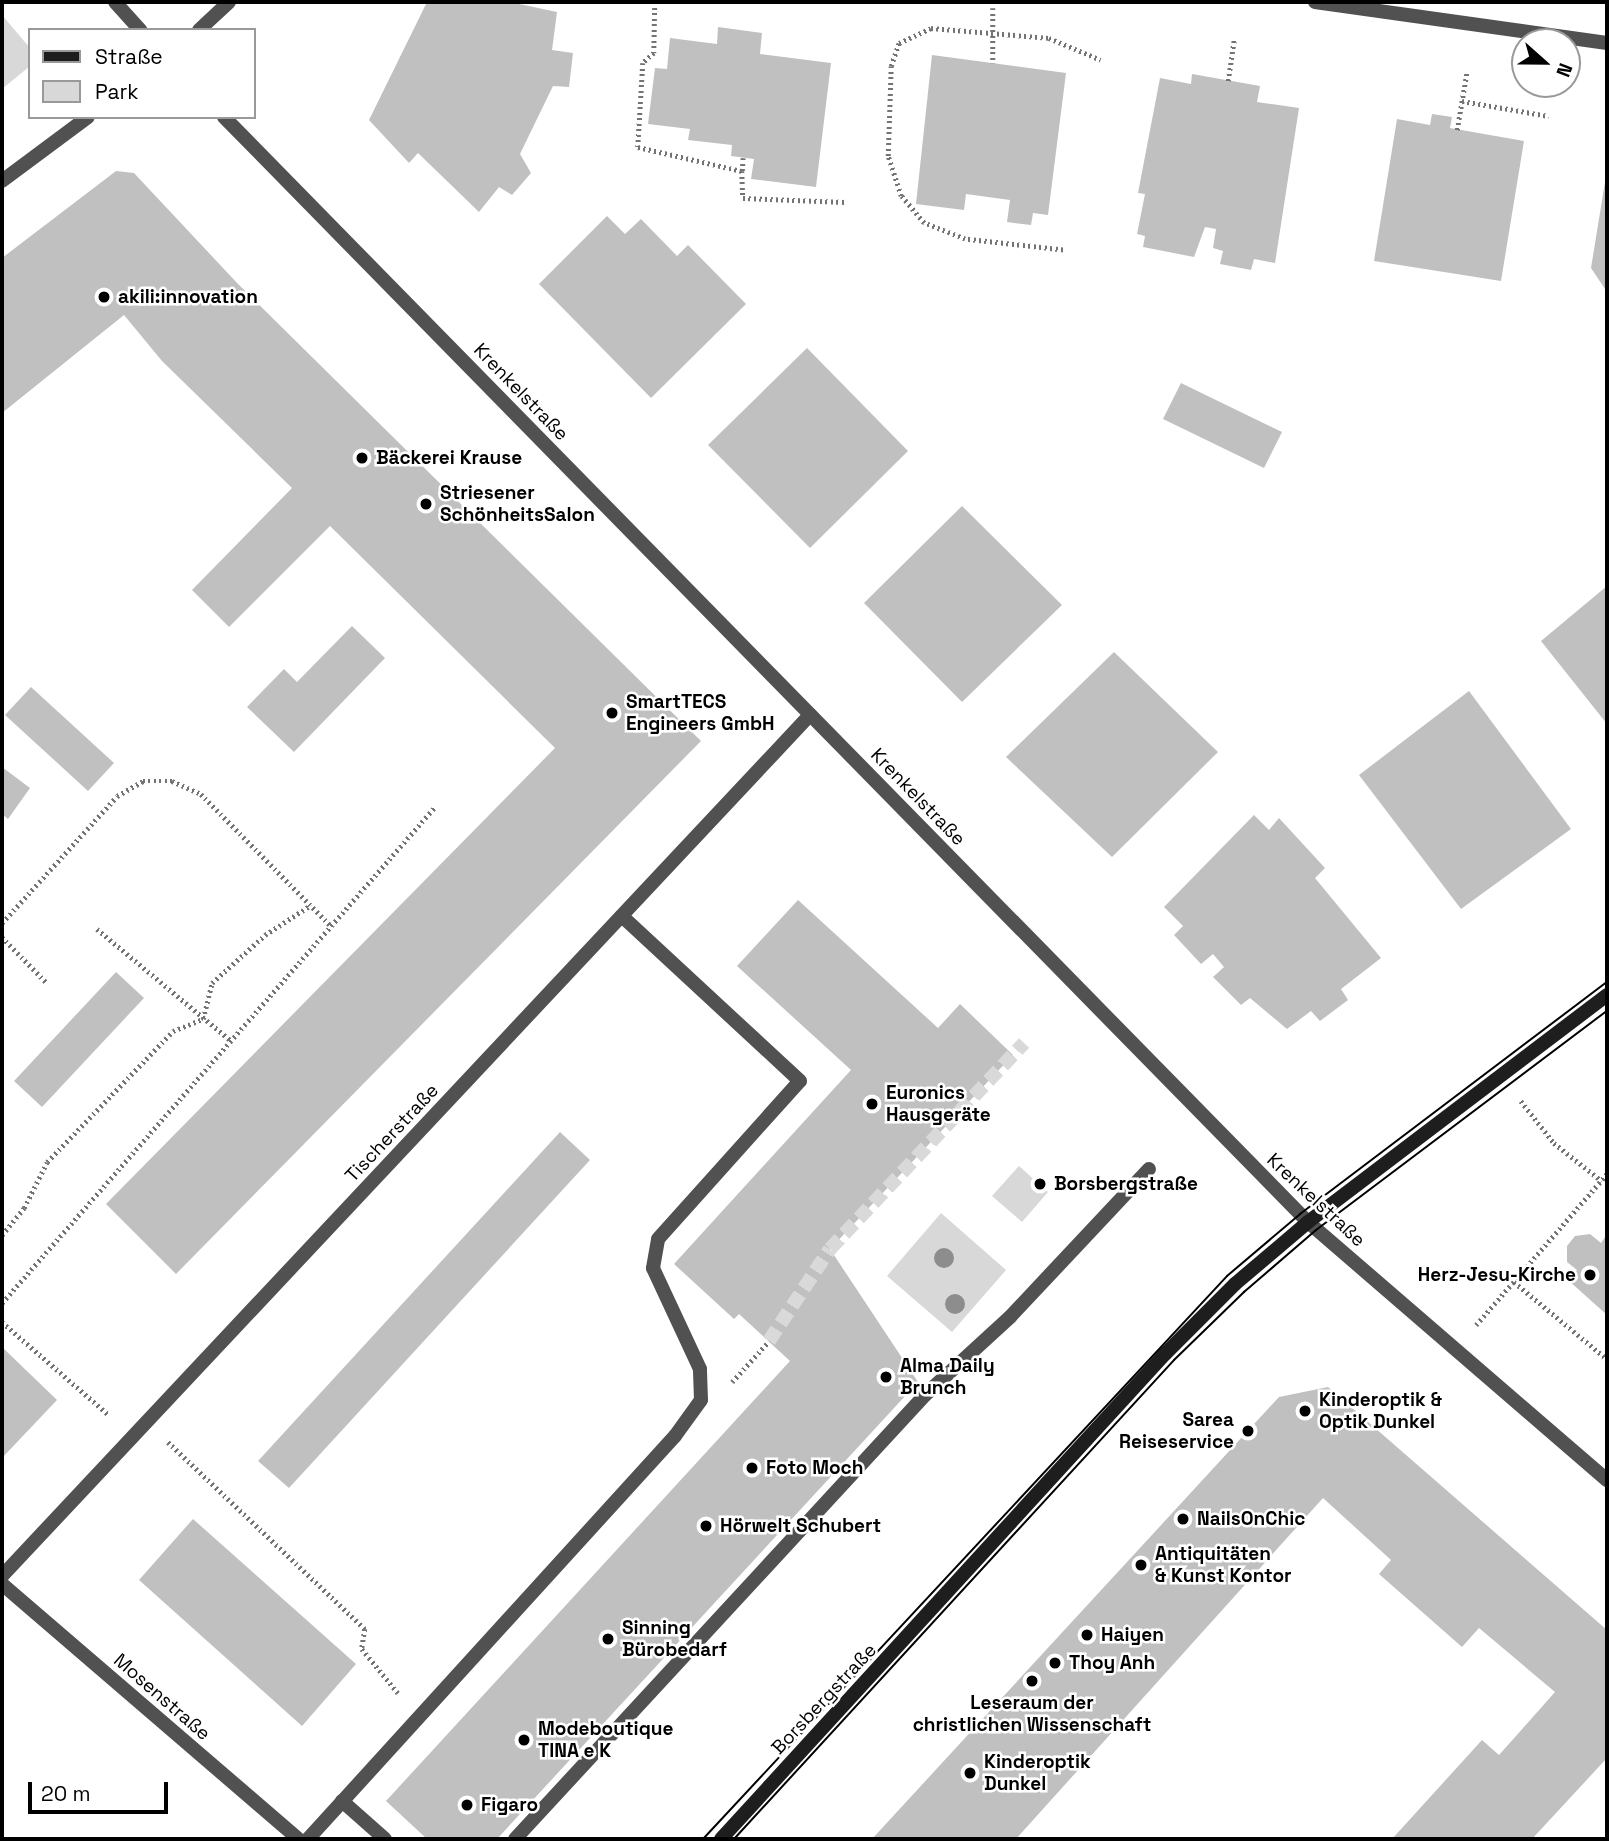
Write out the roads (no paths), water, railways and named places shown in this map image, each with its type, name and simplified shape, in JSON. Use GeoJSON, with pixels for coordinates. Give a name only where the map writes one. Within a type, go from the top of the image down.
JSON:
{"type":"FeatureCollection","features":[{"type":"Feature","properties":{"kind":"main road","name":"Borsbergstraße"},"geometry":{"type":"LineString","coordinates":[[721,1839],[1166,1354],[1235,1284],[1308,1222],[1607,995]]}},
{"type":"Feature","properties":{"kind":"street"},"geometry":{"type":"LineString","coordinates":[[115,2],[139,28]]}},
{"type":"Feature","properties":{"kind":"street"},"geometry":{"type":"LineString","coordinates":[[201,28],[229,2]]}},
{"type":"Feature","properties":{"kind":"street"},"geometry":{"type":"LineString","coordinates":[[1315,2],[1607,43]]}},
{"type":"Feature","properties":{"kind":"street"},"geometry":{"type":"LineString","coordinates":[[2,181],[85,119]]}},
{"type":"Feature","properties":{"kind":"street","name":"Krenkelstraße"},"geometry":{"type":"LineString","coordinates":[[226,119],[1308,1222],[1607,1480]]}},
{"type":"Feature","properties":{"kind":"street","name":"Tischerstraße"},"geometry":{"type":"LineString","coordinates":[[2,1576],[810,715]]}},
{"type":"Feature","properties":{"kind":"street"},"geometry":{"type":"LineString","coordinates":[[307,1839],[675,1436],[701,1400],[700,1369],[653,1268],[658,1239],[800,1081],[622,916]]}},
{"type":"Feature","properties":{"kind":"street"},"geometry":{"type":"LineString","coordinates":[[515,1839],[926,1394],[1010,1317],[1149,1169]]}},
{"type":"Feature","properties":{"kind":"street","name":"Mosenstraße"},"geometry":{"type":"LineString","coordinates":[[2,1584],[298,1839]]}},
{"type":"Feature","properties":{"kind":"street"},"geometry":{"type":"LineString","coordinates":[[342,1801],[385,1839]]}},
{"type":"Feature","properties":{"kind":"tunnel"},"geometry":{"type":"LineString","coordinates":[[769,1341],[830,1249],[1024,1043]]}},
{"type":"Feature","properties":{"kind":"tram line"},"geometry":{"type":"LineString","coordinates":[[703,1839],[1227,1276],[1300,1214],[1607,982]]}},
{"type":"Feature","properties":{"kind":"tram line"},"geometry":{"type":"LineString","coordinates":[[734,1839],[1174,1360],[1244,1292],[1316,1230],[1607,1011]]}},
{"type":"Feature","properties":{"kind":"place","name":"akili:innovation"},"geometry":{"type":"Point","coordinates":[104,297]}},
{"type":"Feature","properties":{"kind":"place","name":"Bäckerei Krause"},"geometry":{"type":"Point","coordinates":[362,458]}},
{"type":"Feature","properties":{"kind":"place","name":"Striesener SchönheitsSalon"},"geometry":{"type":"Point","coordinates":[426,504]}},
{"type":"Feature","properties":{"kind":"place","name":"SmartTECS Engineers GmbH"},"geometry":{"type":"Point","coordinates":[612,713]}},
{"type":"Feature","properties":{"kind":"place","name":"Euronics Hausgeräte"},"geometry":{"type":"Point","coordinates":[872,1104]}},
{"type":"Feature","properties":{"kind":"place","name":"Borsbergstraße"},"geometry":{"type":"Point","coordinates":[1040,1184]}},
{"type":"Feature","properties":{"kind":"place","name":"Herz-Jesu-Kirche"},"geometry":{"type":"Point","coordinates":[1590,1275]}},
{"type":"Feature","properties":{"kind":"place","name":"Alma Daily Brunch"},"geometry":{"type":"Point","coordinates":[886,1377]}},
{"type":"Feature","properties":{"kind":"place","name":"Kinderoptik & Optik Dunkel"},"geometry":{"type":"Point","coordinates":[1305,1411]}},
{"type":"Feature","properties":{"kind":"place","name":"Sarea Reiseservice"},"geometry":{"type":"Point","coordinates":[1248,1431]}},
{"type":"Feature","properties":{"kind":"place","name":"Foto Moch"},"geometry":{"type":"Point","coordinates":[752,1468]}},
{"type":"Feature","properties":{"kind":"place","name":"NailsOnChic"},"geometry":{"type":"Point","coordinates":[1183,1519]}},
{"type":"Feature","properties":{"kind":"place","name":"Hörwelt Schubert"},"geometry":{"type":"Point","coordinates":[706,1526]}},
{"type":"Feature","properties":{"kind":"place","name":"Antiquitäten & Kunst Kontor"},"geometry":{"type":"Point","coordinates":[1141,1565]}},
{"type":"Feature","properties":{"kind":"place","name":"Haiyen"},"geometry":{"type":"Point","coordinates":[1087,1635]}},
{"type":"Feature","properties":{"kind":"place","name":"Sinning Bürobedarf"},"geometry":{"type":"Point","coordinates":[608,1639]}},
{"type":"Feature","properties":{"kind":"place","name":"Thoy Anh"},"geometry":{"type":"Point","coordinates":[1055,1663]}},
{"type":"Feature","properties":{"kind":"place","name":"Leseraum der christlichen Wissenschaft"},"geometry":{"type":"Point","coordinates":[1032,1681]}},
{"type":"Feature","properties":{"kind":"place","name":"Modeboutique TINA e K"},"geometry":{"type":"Point","coordinates":[524,1740]}},
{"type":"Feature","properties":{"kind":"place","name":"Kinderoptik Dunkel"},"geometry":{"type":"Point","coordinates":[970,1773]}},
{"type":"Feature","properties":{"kind":"place","name":"Figaro"},"geometry":{"type":"Point","coordinates":[467,1805]}}]}
